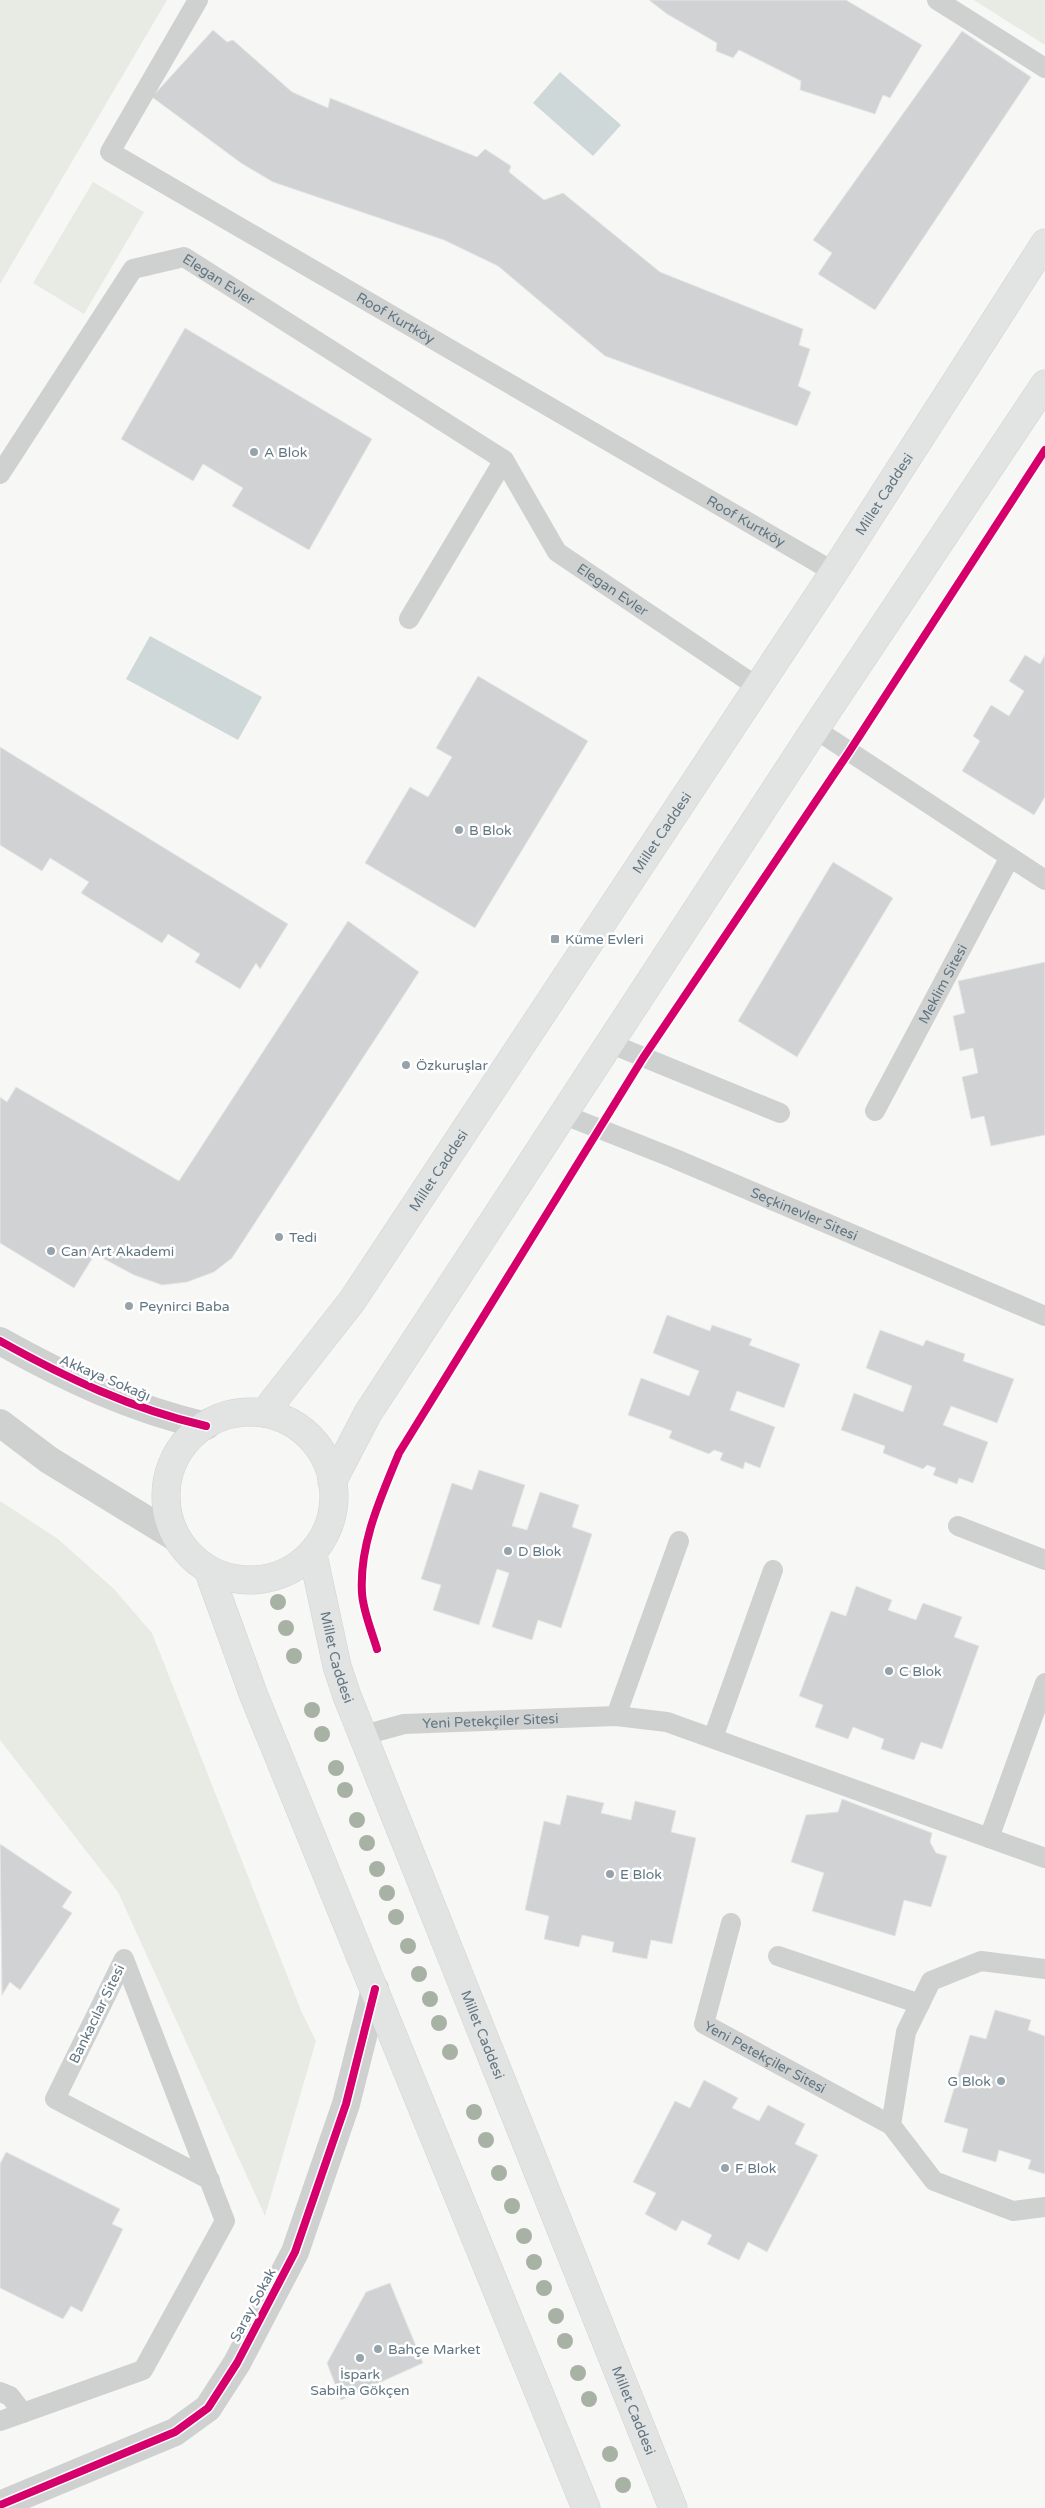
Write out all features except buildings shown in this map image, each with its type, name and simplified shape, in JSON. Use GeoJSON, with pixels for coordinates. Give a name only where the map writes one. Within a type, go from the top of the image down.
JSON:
{"type":"FeatureCollection","features":[{"type":"Feature","properties":{"kind":"main road","name":"Millet Caddesi"},"geometry":{"type":"LineString","coordinates":[[264,1413],[352,1301],[756,686],[834,572],[1045,244]]}},
{"type":"Feature","properties":{"kind":"main road"},"geometry":{"type":"LineString","coordinates":[[332,1482],[368,1413],[562,1114],[814,730],[1045,384]]}},
{"type":"Feature","properties":{"kind":"main road"},"geometry":{"type":"LineString","coordinates":[[237,1413],[264,1413],[288,1421],[310,1436],[325,1458],[332,1482],[334,1506],[326,1531],[313,1555],[280,1574],[252,1580],[209,1572],[187,1556],[178,1539],[168,1512],[167,1483],[175,1458],[191,1436],[206,1426],[237,1413]]}},
{"type":"Feature","properties":{"kind":"main road","name":"Millet Caddesi"},"geometry":{"type":"LineString","coordinates":[[313,1555],[337,1666],[347,1696],[673,2508]]}},
{"type":"Feature","properties":{"kind":"main road"},"geometry":{"type":"LineString","coordinates":[[209,1572],[254,1696],[586,2508]]}},
{"type":"Feature","properties":{"kind":"street","name":"Akkaya Sokağı"},"geometry":{"type":"LineString","coordinates":[[0,1340],[52,1370],[129,1404],[206,1426]]}},
{"type":"Feature","properties":{"kind":"street"},"geometry":{"type":"LineString","coordinates":[[0,1423],[49,1460],[178,1539]]}},
{"type":"Feature","properties":{"kind":"street","name":"Saray Sokak"},"geometry":{"type":"LineString","coordinates":[[0,2504],[175,2432],[208,2408],[246,2346],[295,2252],[346,2104],[375,1989]]}},
{"type":"Feature","properties":{"kind":"lane","name":"Roof Kurtköy"},"geometry":{"type":"LineString","coordinates":[[198,0],[110,152],[834,572]]}},
{"type":"Feature","properties":{"kind":"lane"},"geometry":{"type":"LineString","coordinates":[[937,0],[1045,68]]}},
{"type":"Feature","properties":{"kind":"lane","name":"Elegan Evler"},"geometry":{"type":"LineString","coordinates":[[0,474],[133,269],[184,256],[504,460],[557,552],[756,686]]}},
{"type":"Feature","properties":{"kind":"lane"},"geometry":{"type":"LineString","coordinates":[[409,619],[504,460]]}},
{"type":"Feature","properties":{"kind":"lane"},"geometry":{"type":"LineString","coordinates":[[814,730],[1045,880]]}},
{"type":"Feature","properties":{"kind":"lane","name":"Meklim Sitesi"},"geometry":{"type":"LineString","coordinates":[[875,1111],[1010,857]]}},
{"type":"Feature","properties":{"kind":"lane"},"geometry":{"type":"LineString","coordinates":[[609,1043],[780,1113]]}},
{"type":"Feature","properties":{"kind":"lane","name":"Seçkinevler Sitesi"},"geometry":{"type":"LineString","coordinates":[[562,1114],[673,1158],[1045,1316]]}},
{"type":"Feature","properties":{"kind":"lane"},"geometry":{"type":"LineString","coordinates":[[958,1526],[1045,1560]]}},
{"type":"Feature","properties":{"kind":"lane"},"geometry":{"type":"LineString","coordinates":[[616,1716],[679,1541]]}},
{"type":"Feature","properties":{"kind":"lane"},"geometry":{"type":"LineString","coordinates":[[713,1738],[773,1570]]}},
{"type":"Feature","properties":{"kind":"lane"},"geometry":{"type":"LineString","coordinates":[[989,1838],[1045,1684]]}},
{"type":"Feature","properties":{"kind":"lane","name":"Yeni Petekçiler Sitesi"},"geometry":{"type":"LineString","coordinates":[[364,1735],[404,1724],[616,1716],[667,1722],[1045,1858]]}},
{"type":"Feature","properties":{"kind":"lane","name":"Yeni Petekçiler Sitesi"},"geometry":{"type":"LineString","coordinates":[[731,1923],[704,2024],[891,2125],[934,2181],[1013,2210],[1045,2207]]}},
{"type":"Feature","properties":{"kind":"lane"},"geometry":{"type":"LineString","coordinates":[[778,1956],[920,2004]]}},
{"type":"Feature","properties":{"kind":"lane","name":"Bankacılar Sitesi"},"geometry":{"type":"LineString","coordinates":[[0,2421],[143,2370],[226,2221],[124,1959],[55,2099],[210,2180]]}},
{"type":"Feature","properties":{"kind":"lane"},"geometry":{"type":"LineString","coordinates":[[891,2125],[906,2032],[931,1980],[981,1960],[1045,1969]]}},
{"type":"Feature","properties":{"kind":"lane"},"geometry":{"type":"LineString","coordinates":[[0,2392],[10,2396],[23,2413]]}},
{"type":"Feature","properties":{"kind":"shaded area"},"geometry":{"type":"Polygon","coordinates":[[[0,0],[167,0],[0,284],[0,0]]]}},
{"type":"Feature","properties":{"kind":"shaded area"},"geometry":{"type":"Polygon","coordinates":[[[974,0],[1045,0],[1045,45],[974,0]]]}},
{"type":"Feature","properties":{"kind":"shaded area"},"geometry":{"type":"Polygon","coordinates":[[[560,72],[621,125],[593,156],[533,103],[560,72]]]}},
{"type":"Feature","properties":{"kind":"shaded area"},"geometry":{"type":"Polygon","coordinates":[[[93,182],[144,212],[84,314],[33,283],[93,182]]]}},
{"type":"Feature","properties":{"kind":"shaded area"},"geometry":{"type":"Polygon","coordinates":[[[150,636],[262,697],[238,740],[126,679],[150,636]]]}},
{"type":"Feature","properties":{"kind":"shaded area"},"geometry":{"type":"Polygon","coordinates":[[[0,1501],[58,1539],[114,1589],[152,1633],[302,2013],[316,2041],[265,2216],[118,1892],[0,1740],[0,1501]]]}},
{"type":"Feature","properties":{"kind":"cycle path"},"geometry":{"type":"LineString","coordinates":[[377,1649],[366,1614],[362,1593],[364,1557],[373,1521],[399,1453],[643,1058],[849,752],[1045,450]]}},
{"type":"Feature","properties":{"kind":"cycle path"},"geometry":{"type":"LineString","coordinates":[[0,1341],[50,1368],[100,1391],[152,1411],[206,1426]]}},
{"type":"Feature","properties":{"kind":"cycle path"},"geometry":{"type":"LineString","coordinates":[[0,2505],[175,2432],[208,2408],[237,2363],[295,2252],[346,2104],[375,1989]]}},
{"type":"Feature","properties":{"kind":"place","name":"A Blok"},"geometry":{"type":"Point","coordinates":[254,452]}},
{"type":"Feature","properties":{"kind":"place","name":"B Blok"},"geometry":{"type":"Point","coordinates":[459,830]}},
{"type":"Feature","properties":{"kind":"place","name":"Küme Evleri"},"geometry":{"type":"Point","coordinates":[555,939]}},
{"type":"Feature","properties":{"kind":"place","name":"Özkuruşlar"},"geometry":{"type":"Point","coordinates":[406,1065]}},
{"type":"Feature","properties":{"kind":"place","name":"Tedi"},"geometry":{"type":"Point","coordinates":[279,1237]}},
{"type":"Feature","properties":{"kind":"place","name":"Can Art Akademi"},"geometry":{"type":"Point","coordinates":[51,1251]}},
{"type":"Feature","properties":{"kind":"place","name":"Peynirci Baba"},"geometry":{"type":"Point","coordinates":[129,1306]}},
{"type":"Feature","properties":{"kind":"place","name":"D Blok"},"geometry":{"type":"Point","coordinates":[508,1551]}},
{"type":"Feature","properties":{"kind":"place","name":"C Blok"},"geometry":{"type":"Point","coordinates":[889,1671]}},
{"type":"Feature","properties":{"kind":"place","name":"E Blok"},"geometry":{"type":"Point","coordinates":[610,1874]}},
{"type":"Feature","properties":{"kind":"place","name":"G Blok"},"geometry":{"type":"Point","coordinates":[1001,2081]}},
{"type":"Feature","properties":{"kind":"place","name":"F Blok"},"geometry":{"type":"Point","coordinates":[725,2168]}},
{"type":"Feature","properties":{"kind":"place","name":"Bahçe Market"},"geometry":{"type":"Point","coordinates":[378,2349]}},
{"type":"Feature","properties":{"kind":"place","name":"İspark Sabiha Gökçen"},"geometry":{"type":"Point","coordinates":[360,2358]}}]}
